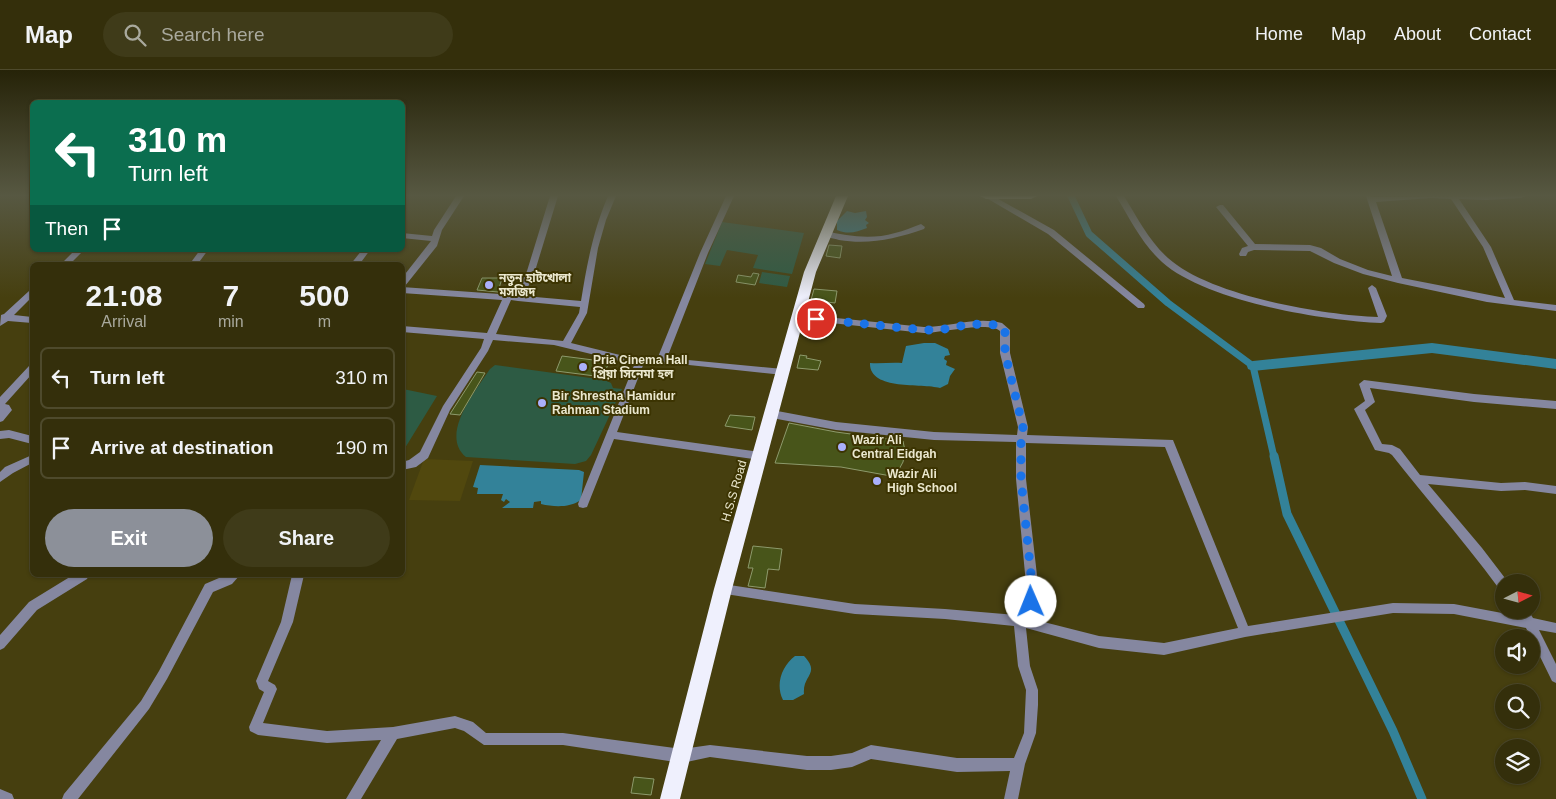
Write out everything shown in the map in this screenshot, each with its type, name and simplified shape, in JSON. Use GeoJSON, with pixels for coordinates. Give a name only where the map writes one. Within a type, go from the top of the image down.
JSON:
{"type":"FeatureCollection","features":[{"type":"Feature","properties":{"kind":"highway","name":"H.S.S Road"},"geometry":{"type":"LineString","coordinates":[[670,799],[723,589],[797,317],[810,272],[827,230]]}},
{"type":"Feature","properties":{"kind":"street"},"geometry":{"type":"LineString","coordinates":[[405,280],[434,244],[438,230]]}},
{"type":"Feature","properties":{"kind":"street"},"geometry":{"type":"LineString","coordinates":[[405,465],[412,464],[424,455],[439,421],[485,349],[490,336],[513,297],[531,271],[544,230]]}},
{"type":"Feature","properties":{"kind":"street"},"geometry":{"type":"LineString","coordinates":[[566,344],[580,318],[599,230]]}},
{"type":"Feature","properties":{"kind":"street"},"geometry":{"type":"LineString","coordinates":[[661,360],[714,230]]}},
{"type":"Feature","properties":{"kind":"street"},"geometry":{"type":"LineString","coordinates":[[825,234],[858,240],[881,240],[912,230]]}},
{"type":"Feature","properties":{"kind":"street"},"geometry":{"type":"LineString","coordinates":[[1047,230],[1142,306]]}},
{"type":"Feature","properties":{"kind":"street"},"geometry":{"type":"LineString","coordinates":[[1141,230],[1166,261],[1180,271],[1223,290],[1288,308],[1360,319],[1381,320],[1383,316],[1372,288]]}},
{"type":"Feature","properties":{"kind":"street"},"geometry":{"type":"LineString","coordinates":[[1239,230],[1253,247]]}},
{"type":"Feature","properties":{"kind":"street"},"geometry":{"type":"LineString","coordinates":[[1381,230],[1398,280]]}},
{"type":"Feature","properties":{"kind":"street"},"geometry":{"type":"LineString","coordinates":[[1476,230],[1487,247],[1511,303]]}},
{"type":"Feature","properties":{"kind":"street"},"geometry":{"type":"LineString","coordinates":[[405,235],[435,239]]}},
{"type":"Feature","properties":{"kind":"street"},"geometry":{"type":"LineString","coordinates":[[1244,254],[1245,250],[1253,247],[1310,248],[1366,272],[1398,280],[1511,303],[1556,308]]}},
{"type":"Feature","properties":{"kind":"street"},"geometry":{"type":"LineString","coordinates":[[67,262],[78,252]]}},
{"type":"Feature","properties":{"kind":"street"},"geometry":{"type":"LineString","coordinates":[[356,262],[364,252]]}},
{"type":"Feature","properties":{"kind":"street"},"geometry":{"type":"LineString","coordinates":[[405,290],[513,297],[583,304]]}},
{"type":"Feature","properties":{"kind":"street"},"geometry":{"type":"LineString","coordinates":[[2,319],[30,295]]}},
{"type":"Feature","properties":{"kind":"street"},"geometry":{"type":"LineString","coordinates":[[797,317],[924,330],[939,330],[971,324],[999,325],[1005,330],[1005,353],[1023,427],[1021,440],[1022,488],[1032,595],[1029,607],[1019,621],[1024,666],[1032,690],[1030,734],[1018,764],[1011,799]]}},
{"type":"Feature","properties":{"kind":"street"},"geometry":{"type":"LineString","coordinates":[[2,319],[30,320]]}},
{"type":"Feature","properties":{"kind":"street"},"geometry":{"type":"LineString","coordinates":[[405,329],[534,339],[566,344],[612,357],[689,362],[783,372]]}},
{"type":"Feature","properties":{"kind":"street"},"geometry":{"type":"LineString","coordinates":[[583,504],[640,360]]}},
{"type":"Feature","properties":{"kind":"street"},"geometry":{"type":"LineString","coordinates":[[0,418],[7,410],[0,405],[30,370]]}},
{"type":"Feature","properties":{"kind":"street"},"geometry":{"type":"LineString","coordinates":[[1495,575],[1394,450],[1379,447],[1359,409],[1370,402],[1364,384],[1474,398],[1556,405]]}},
{"type":"Feature","properties":{"kind":"street"},"geometry":{"type":"LineString","coordinates":[[772,414],[853,428],[934,436],[1169,443],[1245,632]]}},
{"type":"Feature","properties":{"kind":"street"},"geometry":{"type":"LineString","coordinates":[[0,435],[9,434],[30,439]]}},
{"type":"Feature","properties":{"kind":"street"},"geometry":{"type":"LineString","coordinates":[[611,434],[760,456]]}},
{"type":"Feature","properties":{"kind":"street"},"geometry":{"type":"LineString","coordinates":[[0,478],[10,470],[30,461]]}},
{"type":"Feature","properties":{"kind":"street"},"geometry":{"type":"LineString","coordinates":[[1416,479],[1501,487],[1525,486],[1556,490]]}},
{"type":"Feature","properties":{"kind":"street"},"geometry":{"type":"LineString","coordinates":[[0,644],[33,606],[80,577]]}},
{"type":"Feature","properties":{"kind":"street"},"geometry":{"type":"LineString","coordinates":[[69,799],[145,705],[164,675],[209,588],[232,577]]}},
{"type":"Feature","properties":{"kind":"street"},"geometry":{"type":"LineString","coordinates":[[298,577],[287,622],[262,681],[263,685],[271,690],[255,727],[258,729],[327,737],[393,733],[455,722],[468,726],[484,739],[562,739],[682,756],[710,751],[807,763],[831,763],[852,760],[871,752],[957,765],[1018,764]]}},
{"type":"Feature","properties":{"kind":"street"},"geometry":{"type":"LineString","coordinates":[[723,589],[855,609],[945,614],[1019,621],[1099,642],[1153,649],[1174,648],[1245,632],[1393,608],[1454,609],[1556,628]]}},
{"type":"Feature","properties":{"kind":"street"},"geometry":{"type":"LineString","coordinates":[[1527,619],[1556,677]]}},
{"type":"Feature","properties":{"kind":"street"},"geometry":{"type":"LineString","coordinates":[[353,799],[393,733]]}},
{"type":"Feature","properties":{"kind":"street"},"geometry":{"type":"LineString","coordinates":[[0,796],[7,799]]}},
{"type":"Feature","properties":{"kind":"shaded area"},"geometry":{"type":"Polygon","coordinates":[[[424,459],[473,461],[460,501],[409,500],[424,459]]]}},
{"type":"Feature","properties":{"kind":"green space"},"geometry":{"type":"Polygon","coordinates":[[[719,230],[782,230],[804,233],[792,274],[753,268],[758,255],[727,250],[720,266],[705,264],[719,230]]]}},
{"type":"Feature","properties":{"kind":"green space"},"geometry":{"type":"Polygon","coordinates":[[[762,272],[790,276],[787,287],[759,283],[762,272]]]}},
{"type":"Feature","properties":{"kind":"green space","name":"Bir Shrestha Hamidur Rahman Stadium"},"geometry":{"type":"Polygon","coordinates":[[[495,365],[605,380],[611,383],[613,388],[622,389],[591,455],[586,461],[575,464],[466,457],[459,448],[456,437],[458,425],[469,400],[490,369],[495,365]]]}},
{"type":"Feature","properties":{"kind":"green space"},"geometry":{"type":"Polygon","coordinates":[[[405,389],[437,396],[405,448],[405,389]]]}},
{"type":"Feature","properties":{"kind":"water"},"geometry":{"type":"Polygon","coordinates":[[[837,230],[861,230],[849,233],[837,230]]]}},
{"type":"Feature","properties":{"kind":"water"},"geometry":{"type":"Polygon","coordinates":[[[935,343],[948,349],[950,355],[945,356],[944,359],[947,361],[946,365],[955,369],[950,376],[948,384],[940,388],[898,384],[878,378],[872,372],[870,363],[902,363],[906,346],[935,343]]]}},
{"type":"Feature","properties":{"kind":"water"},"geometry":{"type":"Polygon","coordinates":[[[480,465],[579,470],[584,472],[581,500],[561,506],[541,504],[541,501],[534,502],[533,508],[502,508],[510,502],[506,499],[504,502],[501,500],[503,494],[477,494],[478,488],[473,487],[480,465]]]}},
{"type":"Feature","properties":{"kind":"water"},"geometry":{"type":"Polygon","coordinates":[[[795,656],[804,656],[809,662],[811,671],[804,688],[804,694],[793,700],[783,700],[780,688],[781,676],[790,660],[795,656]]]}},
{"type":"Feature","properties":{"kind":"building"},"geometry":{"type":"Polygon","coordinates":[[[829,245],[842,246],[840,258],[826,256],[829,245]]]}},
{"type":"Feature","properties":{"kind":"building"},"geometry":{"type":"Polygon","coordinates":[[[753,273],[759,274],[755,285],[736,282],[738,275],[751,277],[753,273]]]}},
{"type":"Feature","properties":{"kind":"building","name":"নতুন হাটখোলা মসজিদ"},"geometry":{"type":"Polygon","coordinates":[[[482,278],[502,278],[498,292],[477,290],[482,278]]]}},
{"type":"Feature","properties":{"kind":"building"},"geometry":{"type":"Polygon","coordinates":[[[814,289],[837,291],[835,303],[811,300],[814,289]]]}},
{"type":"Feature","properties":{"kind":"building"},"geometry":{"type":"Polygon","coordinates":[[[800,355],[821,361],[818,370],[797,368],[800,355]]]}},
{"type":"Feature","properties":{"kind":"building","name":"Pria Cinema Hall প্রিয়া সিনেমা হল"},"geometry":{"type":"Polygon","coordinates":[[[562,356],[609,362],[603,377],[556,371],[562,356]]]}},
{"type":"Feature","properties":{"kind":"building"},"geometry":{"type":"Polygon","coordinates":[[[477,372],[485,373],[460,415],[450,414],[477,372]]]}},
{"type":"Feature","properties":{"kind":"building"},"geometry":{"type":"Polygon","coordinates":[[[730,415],[755,417],[752,430],[725,426],[730,415]]]}},
{"type":"Feature","properties":{"kind":"building","name":"Wazir Ali Central Eidgah"},"geometry":{"type":"Polygon","coordinates":[[[789,423],[836,432],[903,441],[905,451],[903,462],[897,473],[891,476],[841,467],[775,463],[789,423]]]}},
{"type":"Feature","properties":{"kind":"building"},"geometry":{"type":"Polygon","coordinates":[[[753,546],[782,549],[779,570],[768,569],[765,588],[748,586],[753,568],[748,568],[753,546]]]}},
{"type":"Feature","properties":{"kind":"building"},"geometry":{"type":"Polygon","coordinates":[[[634,777],[654,779],[651,795],[631,793],[634,777]]]}},
{"type":"Feature","properties":{"kind":"waterway"},"geometry":{"type":"LineString","coordinates":[[1087,230],[1089,234],[1168,303],[1253,366],[1274,457]]}},
{"type":"Feature","properties":{"kind":"waterway"},"geometry":{"type":"LineString","coordinates":[[1253,366],[1432,348],[1556,364]]}},
{"type":"Feature","properties":{"kind":"waterway"},"geometry":{"type":"LineString","coordinates":[[1274,456],[1287,514],[1393,731],[1422,799]]}},
{"type":"Feature","properties":{"kind":"place","name":"নতুন হাটখোলা মসজিদ"},"geometry":{"type":"Point","coordinates":[489,285]}},
{"type":"Feature","properties":{"kind":"place","name":"Pria Cinema Hall প্রিয়া সিনেমা হল"},"geometry":{"type":"Point","coordinates":[583,367]}},
{"type":"Feature","properties":{"kind":"place","name":"Bir Shrestha Hamidur Rahman Stadium"},"geometry":{"type":"Point","coordinates":[542,403]}},
{"type":"Feature","properties":{"kind":"place","name":"Wazir Ali Central Eidgah"},"geometry":{"type":"Point","coordinates":[842,447]}},
{"type":"Feature","properties":{"kind":"place","name":"Wazir Ali High School"},"geometry":{"type":"Point","coordinates":[877,481]}},
{"type":"Feature","properties":{"kind":"route"},"geometry":{"type":"LineString","coordinates":[[816,319],[924,330],[939,330],[971,324],[999,325],[1003,327],[1005,330],[1005,353],[1023,427],[1021,479],[1032,584],[1031,602]]}}]}
